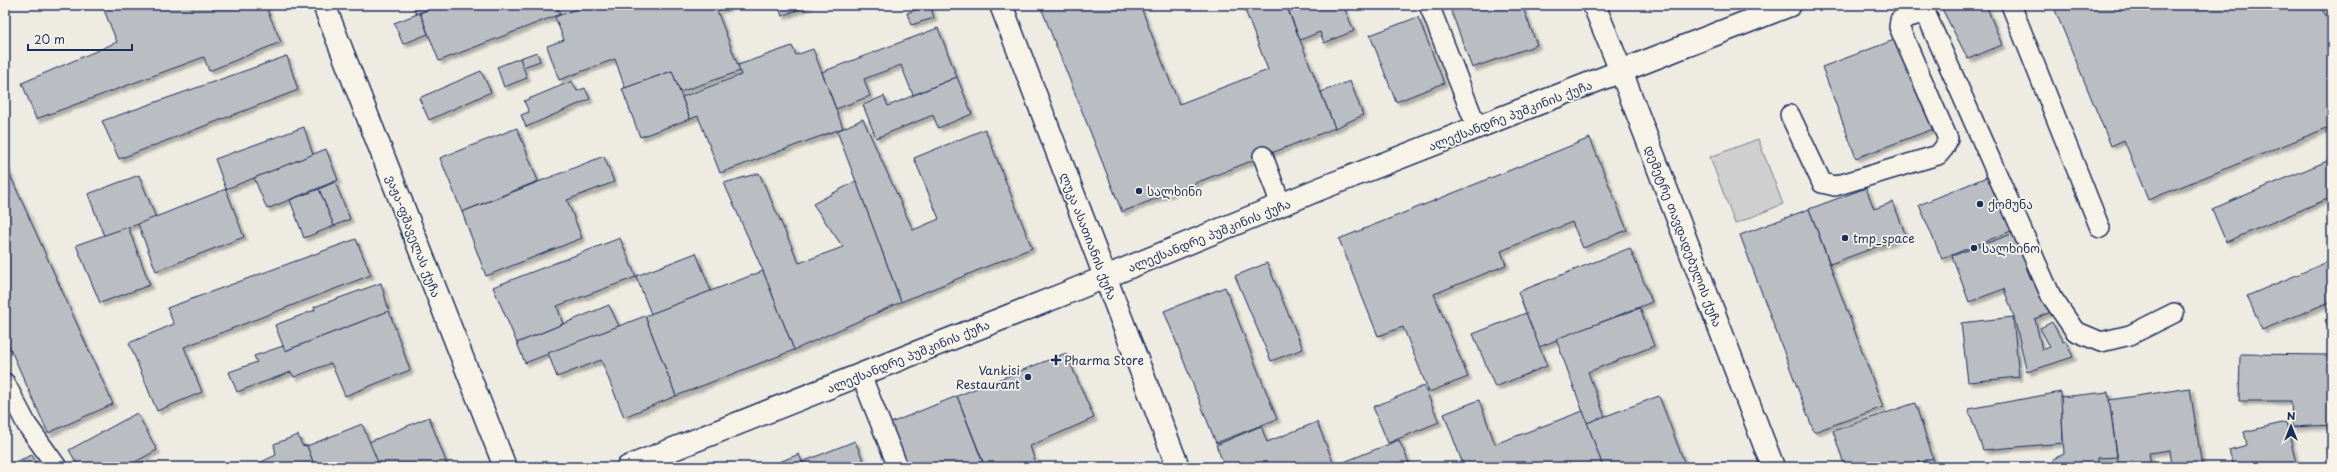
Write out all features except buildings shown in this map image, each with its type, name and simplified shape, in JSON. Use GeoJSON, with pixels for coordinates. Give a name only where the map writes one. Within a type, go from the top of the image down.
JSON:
{"type":"FeatureCollection","features":[{"type":"Feature","properties":{"kind":"street","name":"ვაჟა-ფშაველას ქუჩა"},"geometry":{"type":"LineString","coordinates":[[324,5],[505,467]]}},
{"type":"Feature","properties":{"kind":"street","name":"ლუკა ასათიანის ქუჩა"},"geometry":{"type":"LineString","coordinates":[[1001,5],[1178,467]]}},
{"type":"Feature","properties":{"kind":"street","name":"დემეტრე თავდადებულის ქუჩა"},"geometry":{"type":"LineString","coordinates":[[1594,5],[1621,71],[1773,467]]}},
{"type":"Feature","properties":{"kind":"street","name":"ალექსანდრე პუშკინის ქუჩა"},"geometry":{"type":"LineString","coordinates":[[628,467],[861,375],[1281,205],[1790,5]]}},
{"type":"Feature","properties":{"kind":"lane"},"geometry":{"type":"LineString","coordinates":[[1429,5],[1477,128]]}},
{"type":"Feature","properties":{"kind":"lane"},"geometry":{"type":"LineString","coordinates":[[2011,5],[2100,228]]}},
{"type":"Feature","properties":{"kind":"lane"},"geometry":{"type":"LineString","coordinates":[[1790,115],[1822,183],[1835,186],[1938,155],[1944,148],[1948,139],[1899,27],[1900,20],[1924,9],[2050,296],[2075,331],[2102,342],[2130,335],[2174,313]]}},
{"type":"Feature","properties":{"kind":"lane"},"geometry":{"type":"LineString","coordinates":[[1263,156],[1281,205]]}},
{"type":"Feature","properties":{"kind":"lane"},"geometry":{"type":"LineString","coordinates":[[861,375],[898,467]]}},
{"type":"Feature","properties":{"kind":"lane"},"geometry":{"type":"LineString","coordinates":[[5,383],[27,425],[57,467]]}},
{"type":"Feature","properties":{"kind":"shaded area"},"geometry":{"type":"Polygon","coordinates":[[[1758,139],[1783,204],[1735,224],[1710,157],[1758,139]]]}},
{"type":"Feature","properties":{"kind":"place","name":"სალხინი"},"geometry":{"type":"Point","coordinates":[1139,191]}},
{"type":"Feature","properties":{"kind":"place","name":"ქომუნა"},"geometry":{"type":"Point","coordinates":[1980,204]}},
{"type":"Feature","properties":{"kind":"place","name":"tmp_space"},"geometry":{"type":"Point","coordinates":[1845,238]}},
{"type":"Feature","properties":{"kind":"place","name":"სალხინო"},"geometry":{"type":"Point","coordinates":[1974,248]}},
{"type":"Feature","properties":{"kind":"place","name":"Pharma Store"},"geometry":{"type":"Point","coordinates":[1056,360]}},
{"type":"Feature","properties":{"kind":"place","name":"Vankisi Restaurant"},"geometry":{"type":"Point","coordinates":[1028,377]}}]}
